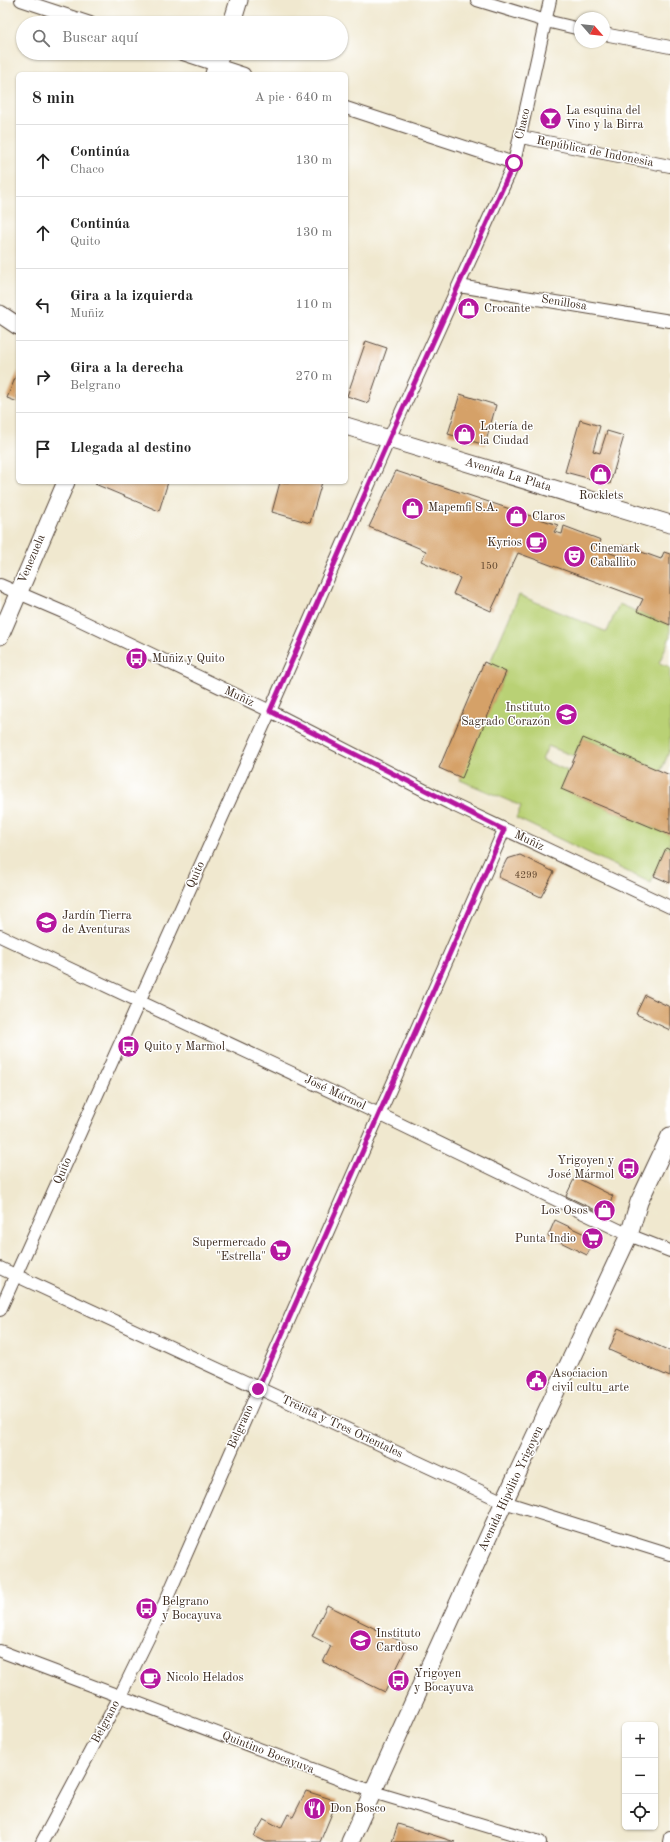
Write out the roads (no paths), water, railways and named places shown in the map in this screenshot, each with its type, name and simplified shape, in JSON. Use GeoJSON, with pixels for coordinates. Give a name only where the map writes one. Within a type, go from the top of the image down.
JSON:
{"type":"FeatureCollection","features":[{"type":"Feature","properties":{"kind":"main road"},"geometry":{"type":"LineString","coordinates":[[234,16],[239,0]]}},
{"type":"Feature","properties":{"kind":"main road"},"geometry":{"type":"LineString","coordinates":[[0,314],[16,313]]}},
{"type":"Feature","properties":{"kind":"main road"},"geometry":{"type":"LineString","coordinates":[[0,314],[16,325]]}},
{"type":"Feature","properties":{"kind":"main road","name":"Avenida La Plata"},"geometry":{"type":"LineString","coordinates":[[348,427],[670,524]]}},
{"type":"Feature","properties":{"kind":"main road","name":"Venezuela"},"geometry":{"type":"LineString","coordinates":[[0,636],[65,484]]}},
{"type":"Feature","properties":{"kind":"main road","name":"Avenida Hipólito Yrigoyen"},"geometry":{"type":"LineString","coordinates":[[350,1842],[374,1792],[504,1502],[629,1234],[639,1202],[670,1136]]}},
{"type":"Feature","properties":{"kind":"street"},"geometry":{"type":"LineString","coordinates":[[21,0],[69,16]]}},
{"type":"Feature","properties":{"kind":"street"},"geometry":{"type":"LineString","coordinates":[[477,0],[546,21],[574,28]]}},
{"type":"Feature","properties":{"kind":"street","name":"Chaco"},"geometry":{"type":"LineString","coordinates":[[389,439],[514,163],[521,137],[550,0]]}},
{"type":"Feature","properties":{"kind":"street"},"geometry":{"type":"LineString","coordinates":[[610,35],[670,47]]}},
{"type":"Feature","properties":{"kind":"street"},"geometry":{"type":"LineString","coordinates":[[204,60],[239,72]]}},
{"type":"Feature","properties":{"kind":"street"},"geometry":{"type":"LineString","coordinates":[[348,109],[514,163]]}},
{"type":"Feature","properties":{"kind":"street","name":"República de Indonesia"},"geometry":{"type":"LineString","coordinates":[[521,137],[670,166]]}},
{"type":"Feature","properties":{"kind":"street","name":"Senillosa"},"geometry":{"type":"LineString","coordinates":[[459,286],[670,321]]}},
{"type":"Feature","properties":{"kind":"street","name":"Quito"},"geometry":{"type":"LineString","coordinates":[[0,1310],[270,711],[389,439]]}},
{"type":"Feature","properties":{"kind":"street","name":"Muñiz"},"geometry":{"type":"LineString","coordinates":[[0,585],[18,592],[270,711],[504,830],[670,907]]}},
{"type":"Feature","properties":{"kind":"street","name":"Belgrano"},"geometry":{"type":"LineString","coordinates":[[42,1842],[120,1696],[159,1616],[504,830]]}},
{"type":"Feature","properties":{"kind":"street","name":"José Mármol"},"geometry":{"type":"LineString","coordinates":[[0,936],[379,1114],[629,1234],[670,1251]]}},
{"type":"Feature","properties":{"kind":"street","name":"Treinta y Tres Orientales"},"geometry":{"type":"LineString","coordinates":[[0,1268],[504,1502],[670,1554]]}},
{"type":"Feature","properties":{"kind":"street","name":"Quintino Bocayuva"},"geometry":{"type":"LineString","coordinates":[[0,1651],[374,1792],[540,1842]]}},
{"type":"Feature","properties":{"kind":"street"},"geometry":{"type":"LineString","coordinates":[[669,1842],[670,1837]]}},
{"type":"Feature","properties":{"kind":"place","name":"La esquina del Vino y la Birra"},"geometry":{"type":"Point","coordinates":[550,118]}},
{"type":"Feature","properties":{"kind":"place","name":"Crocante"},"geometry":{"type":"Point","coordinates":[469,309]}},
{"type":"Feature","properties":{"kind":"place","name":"Lotería de la Ciudad"},"geometry":{"type":"Point","coordinates":[464,434]}},
{"type":"Feature","properties":{"kind":"place","name":"Rocklets"},"geometry":{"type":"Point","coordinates":[601,475]}},
{"type":"Feature","properties":{"kind":"place","name":"Mapemfi S.A."},"geometry":{"type":"Point","coordinates":[412,508]}},
{"type":"Feature","properties":{"kind":"place","name":"Claros"},"geometry":{"type":"Point","coordinates":[517,517]}},
{"type":"Feature","properties":{"kind":"place","name":"Kyrios"},"geometry":{"type":"Point","coordinates":[537,543]}},
{"type":"Feature","properties":{"kind":"place","name":"Cinemark Caballito"},"geometry":{"type":"Point","coordinates":[575,556]}},
{"type":"Feature","properties":{"kind":"place","name":"Muñiz y Quito"},"geometry":{"type":"Point","coordinates":[137,659]}},
{"type":"Feature","properties":{"kind":"place","name":"Instituto Sagrado Corazón"},"geometry":{"type":"Point","coordinates":[566,715]}},
{"type":"Feature","properties":{"kind":"place","name":"Jardín Tierra de Aventuras"},"geometry":{"type":"Point","coordinates":[47,923]}},
{"type":"Feature","properties":{"kind":"place","name":"Quito y Marmol"},"geometry":{"type":"Point","coordinates":[129,1047]}},
{"type":"Feature","properties":{"kind":"place","name":"Yrigoyen y José Mármol"},"geometry":{"type":"Point","coordinates":[629,1168]}},
{"type":"Feature","properties":{"kind":"place","name":"Los Osos"},"geometry":{"type":"Point","coordinates":[604,1211]}},
{"type":"Feature","properties":{"kind":"place","name":"Punta Indio"},"geometry":{"type":"Point","coordinates":[592,1239]}},
{"type":"Feature","properties":{"kind":"place","name":"Supermercado \"Estrella\""},"geometry":{"type":"Point","coordinates":[281,1250]}},
{"type":"Feature","properties":{"kind":"place","name":"Asociacion civil cultu_arte"},"geometry":{"type":"Point","coordinates":[537,1381]}},
{"type":"Feature","properties":{"kind":"place","name":"Belgrano y Bocayuva"},"geometry":{"type":"Point","coordinates":[146,1609]}},
{"type":"Feature","properties":{"kind":"place","name":"Instituto Cardoso"},"geometry":{"type":"Point","coordinates":[360,1641]}},
{"type":"Feature","properties":{"kind":"place","name":"Nicolo Helados"},"geometry":{"type":"Point","coordinates":[151,1678]}},
{"type":"Feature","properties":{"kind":"place","name":"Yrigoyen y Bocayuva"},"geometry":{"type":"Point","coordinates":[399,1681]}},
{"type":"Feature","properties":{"kind":"place","name":"Don Bosco"},"geometry":{"type":"Point","coordinates":[315,1809]}}]}
